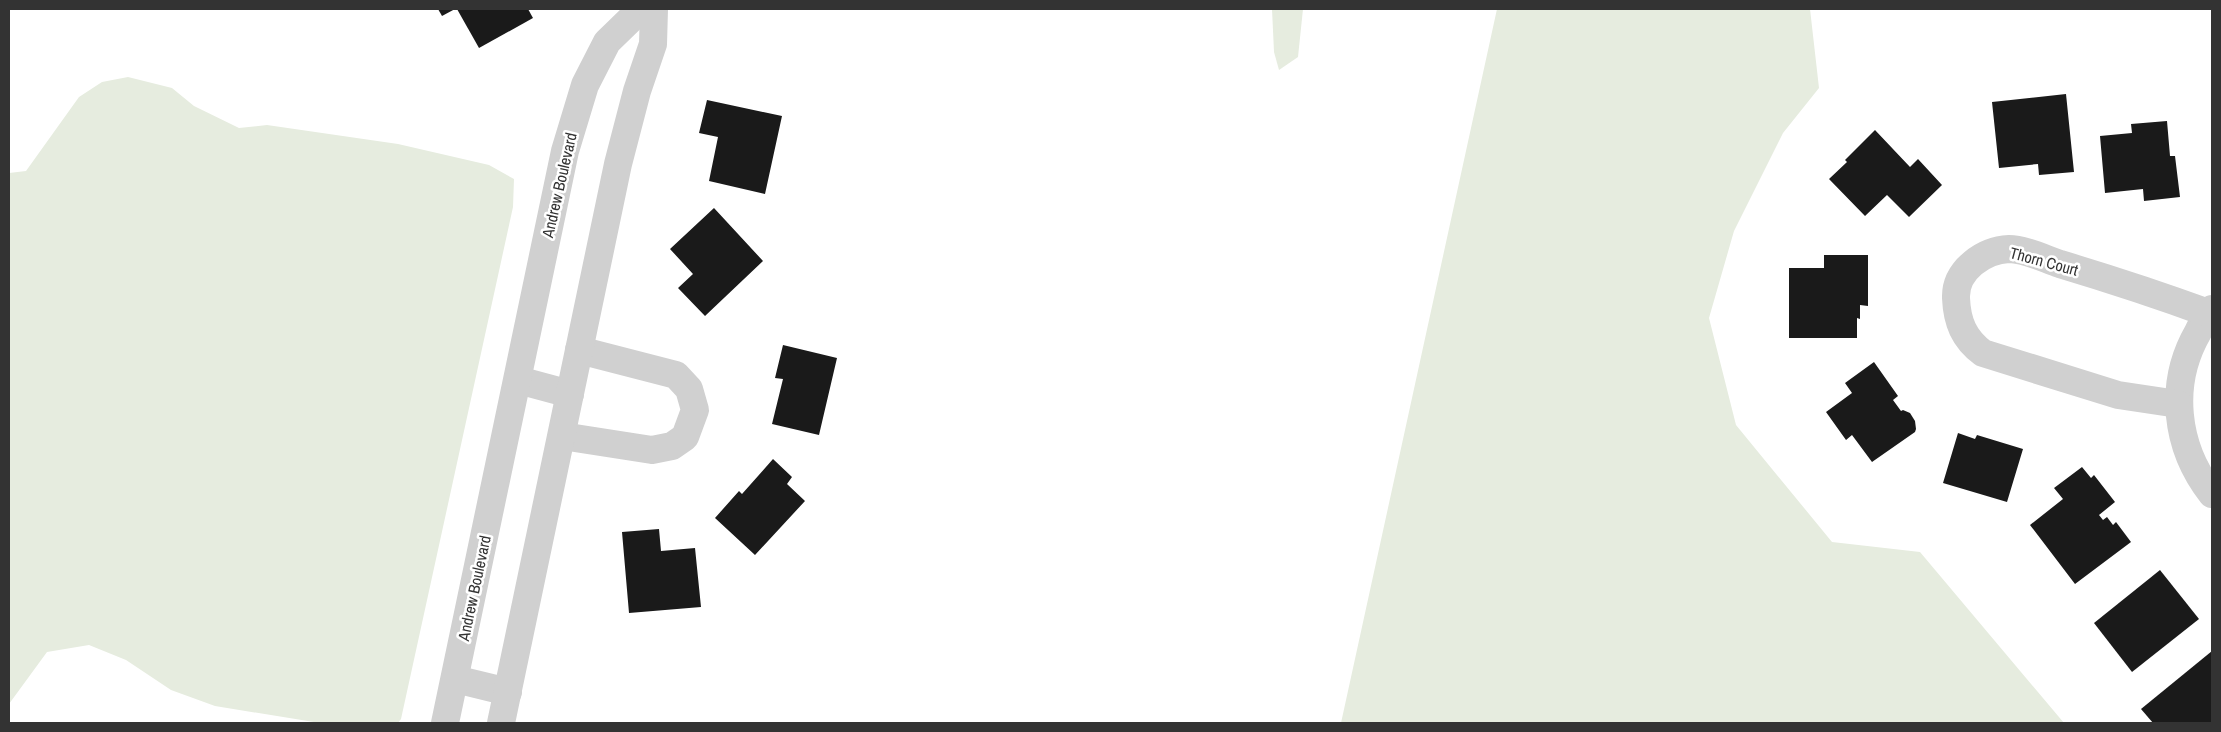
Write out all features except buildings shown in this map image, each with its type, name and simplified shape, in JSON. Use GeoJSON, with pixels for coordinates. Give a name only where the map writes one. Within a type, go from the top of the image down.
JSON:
{"type":"FeatureCollection","features":[{"type":"Feature","properties":{"kind":"street","name":"Andrew Boulevard"},"geometry":{"type":"LineString","coordinates":[[445,723],[565,151],[585,85],[607,42],[641,9]]}},
{"type":"Feature","properties":{"kind":"street"},"geometry":{"type":"LineString","coordinates":[[501,723],[618,164],[637,91],[653,44],[654,9]]}},
{"type":"Feature","properties":{"kind":"street","name":"Thorn Court"},"geometry":{"type":"LineString","coordinates":[[2178,404],[2118,394],[1983,353],[1971,344],[1963,332],[1958,320],[1956,293],[1962,276],[1974,262],[1989,253],[2013,249],[2210,311]]}},
{"type":"Feature","properties":{"kind":"street"},"geometry":{"type":"LineString","coordinates":[[2210,311],[2192,342],[2182,373],[2178,404],[2181,426],[2191,460],[2212,494]]}},
{"type":"Feature","properties":{"kind":"street"},"geometry":{"type":"LineString","coordinates":[[562,436],[652,450],[672,446],[686,437],[695,410],[689,389],[676,375],[579,350]]}},
{"type":"Feature","properties":{"kind":"street"},"geometry":{"type":"LineString","coordinates":[[518,380],[570,394]]}},
{"type":"Feature","properties":{"kind":"street"},"geometry":{"type":"LineString","coordinates":[[455,679],[508,692]]}},
{"type":"Feature","properties":{"kind":"shaded area"},"geometry":{"type":"Polygon","coordinates":[[[1272,9],[1303,9],[1298,57],[1279,70],[1274,52],[1272,9]]]}},
{"type":"Feature","properties":{"kind":"shaded area"},"geometry":{"type":"Polygon","coordinates":[[[1497,9],[1810,9],[1819,88],[1783,133],[1734,231],[1709,318],[1736,425],[1832,542],[1920,552],[2064,723],[1341,723],[1497,9]]]}},
{"type":"Feature","properties":{"kind":"shaded area"},"geometry":{"type":"Polygon","coordinates":[[[128,77],[172,88],[194,106],[239,128],[267,125],[398,144],[489,165],[514,179],[513,207],[401,719],[398,723],[320,723],[215,706],[171,690],[126,660],[89,645],[47,652],[9,704],[9,173],[26,171],[79,97],[102,82],[128,77]]]}}]}
